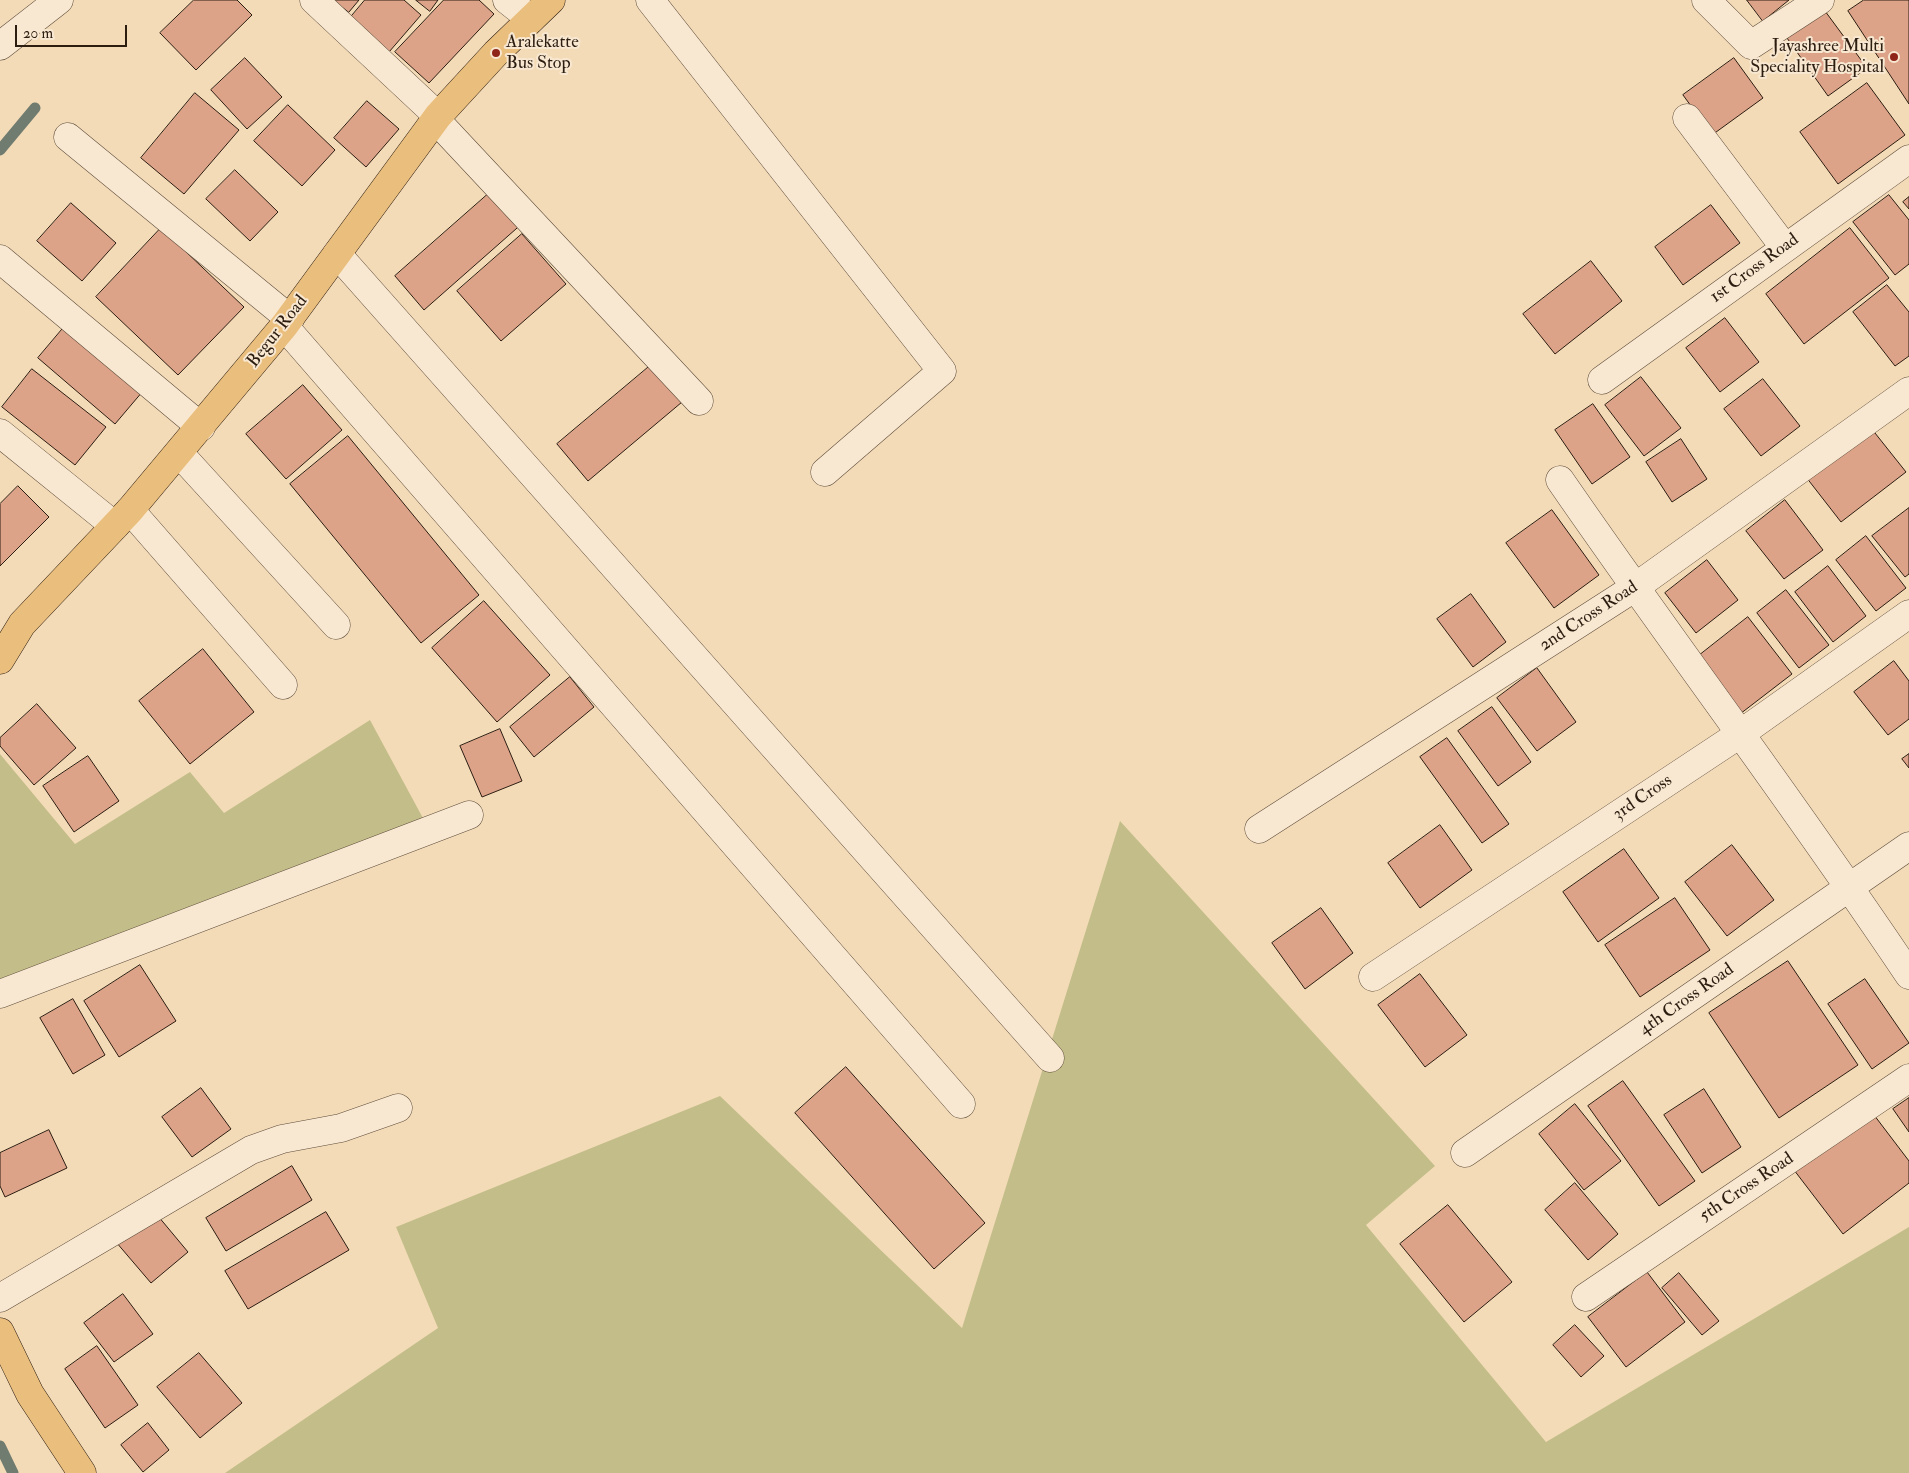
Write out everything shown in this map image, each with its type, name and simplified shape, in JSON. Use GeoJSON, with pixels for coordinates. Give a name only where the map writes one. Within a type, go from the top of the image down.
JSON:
{"type":"FeatureCollection","features":[{"type":"Feature","properties":{"kind":"main road","name":"Begur Road"},"geometry":{"type":"LineString","coordinates":[[0,660],[11,630],[122,518],[180,453],[287,322],[437,118],[496,53],[551,0]]}},
{"type":"Feature","properties":{"kind":"main road"},"geometry":{"type":"LineString","coordinates":[[0,1332],[30,1394],[82,1473]]}},
{"type":"Feature","properties":{"kind":"street"},"geometry":{"type":"LineString","coordinates":[[3,38],[59,0]]}},
{"type":"Feature","properties":{"kind":"street"},"geometry":{"type":"LineString","coordinates":[[314,0],[437,118],[699,400]]}},
{"type":"Feature","properties":{"kind":"street"},"geometry":{"type":"LineString","coordinates":[[507,0],[531,19]]}},
{"type":"Feature","properties":{"kind":"street"},"geometry":{"type":"LineString","coordinates":[[650,0],[942,371],[825,472]]}},
{"type":"Feature","properties":{"kind":"street"},"geometry":{"type":"LineString","coordinates":[[1706,0],[1751,45],[1820,0]]}},
{"type":"Feature","properties":{"kind":"street"},"geometry":{"type":"LineString","coordinates":[[1687,118],[1784,248]]}},
{"type":"Feature","properties":{"kind":"street"},"geometry":{"type":"LineString","coordinates":[[68,137],[287,322],[961,1104]]}},
{"type":"Feature","properties":{"kind":"street","name":"1st Cross Road"},"geometry":{"type":"LineString","coordinates":[[1602,380],[1909,159]]}},
{"type":"Feature","properties":{"kind":"street"},"geometry":{"type":"LineString","coordinates":[[337,254],[1050,1058]]}},
{"type":"Feature","properties":{"kind":"street"},"geometry":{"type":"LineString","coordinates":[[0,259],[201,428]]}},
{"type":"Feature","properties":{"kind":"street","name":"2nd Cross Road"},"geometry":{"type":"LineString","coordinates":[[1259,828],[1634,588],[1909,391]]}},
{"type":"Feature","properties":{"kind":"street"},"geometry":{"type":"LineString","coordinates":[[0,433],[122,518],[283,685]]}},
{"type":"Feature","properties":{"kind":"street"},"geometry":{"type":"LineString","coordinates":[[180,453],[336,625]]}},
{"type":"Feature","properties":{"kind":"street"},"geometry":{"type":"LineString","coordinates":[[1560,480],[1634,588],[1850,887],[1909,975]]}},
{"type":"Feature","properties":{"kind":"street","name":"3rd Cross"},"geometry":{"type":"LineString","coordinates":[[1373,978],[1740,734],[1909,614]]}},
{"type":"Feature","properties":{"kind":"street"},"geometry":{"type":"LineString","coordinates":[[0,994],[469,815]]}},
{"type":"Feature","properties":{"kind":"street","name":"4th Cross Road"},"geometry":{"type":"LineString","coordinates":[[1465,1153],[1909,846]]}},
{"type":"Feature","properties":{"kind":"street","name":"5th Cross Road"},"geometry":{"type":"LineString","coordinates":[[1586,1297],[1909,1078]]}},
{"type":"Feature","properties":{"kind":"street"},"geometry":{"type":"LineString","coordinates":[[0,1298],[251,1150],[282,1139],[341,1128],[398,1108]]}},
{"type":"Feature","properties":{"kind":"shaded area"},"geometry":{"type":"Polygon","coordinates":[[[370,720],[424,820],[0,986],[0,754],[75,844],[190,772],[224,813],[370,720]]]}},
{"type":"Feature","properties":{"kind":"shaded area"},"geometry":{"type":"Polygon","coordinates":[[[1120,821],[1435,1166],[1366,1225],[1546,1442],[1909,1227],[1909,1473],[225,1473],[438,1328],[396,1227],[720,1096],[962,1328],[1120,821]]]}},
{"type":"Feature","properties":{"kind":"building"},"geometry":{"type":"Polygon","coordinates":[[[194,0],[237,0],[252,15],[196,70],[160,33],[194,0]]]}},
{"type":"Feature","properties":{"kind":"building"},"geometry":{"type":"Polygon","coordinates":[[[333,0],[359,0],[349,12],[333,0]]]}},
{"type":"Feature","properties":{"kind":"building"},"geometry":{"type":"Polygon","coordinates":[[[365,0],[404,0],[421,15],[389,52],[350,18],[365,0]]]}},
{"type":"Feature","properties":{"kind":"building"},"geometry":{"type":"Polygon","coordinates":[[[416,0],[438,0],[430,11],[416,0]]]}},
{"type":"Feature","properties":{"kind":"building"},"geometry":{"type":"Polygon","coordinates":[[[444,0],[479,0],[494,14],[429,83],[395,52],[444,0]]]}},
{"type":"Feature","properties":{"kind":"building"},"geometry":{"type":"Polygon","coordinates":[[[1747,0],[1789,0],[1763,21],[1747,0]]]}},
{"type":"Feature","properties":{"kind":"building","name":"Jayashree Multi Speciality Hospital"},"geometry":{"type":"Polygon","coordinates":[[[1864,0],[1909,0],[1909,104],[1848,11],[1864,0]]]}},
{"type":"Feature","properties":{"kind":"building"},"geometry":{"type":"Polygon","coordinates":[[[1825,11],[1867,68],[1828,96],[1787,38],[1825,11]]]}},
{"type":"Feature","properties":{"kind":"building"},"geometry":{"type":"Polygon","coordinates":[[[245,58],[282,97],[247,129],[211,90],[245,58]]]}},
{"type":"Feature","properties":{"kind":"building"},"geometry":{"type":"Polygon","coordinates":[[[1734,58],[1763,98],[1712,135],[1683,95],[1734,58]]]}},
{"type":"Feature","properties":{"kind":"building"},"geometry":{"type":"Polygon","coordinates":[[[1867,83],[1905,135],[1838,184],[1800,132],[1867,83]]]}},
{"type":"Feature","properties":{"kind":"building"},"geometry":{"type":"Polygon","coordinates":[[[195,93],[239,130],[184,194],[141,158],[195,93]]]}},
{"type":"Feature","properties":{"kind":"building"},"geometry":{"type":"Polygon","coordinates":[[[367,101],[399,129],[366,167],[334,138],[367,101]]]}},
{"type":"Feature","properties":{"kind":"building"},"geometry":{"type":"Polygon","coordinates":[[[288,105],[335,150],[302,186],[254,141],[288,105]]]}},
{"type":"Feature","properties":{"kind":"building"},"geometry":{"type":"Polygon","coordinates":[[[235,170],[278,212],[250,241],[206,199],[235,170]]]}},
{"type":"Feature","properties":{"kind":"building"},"geometry":{"type":"Polygon","coordinates":[[[495,188],[525,221],[424,310],[395,276],[495,188]]]}},
{"type":"Feature","properties":{"kind":"building"},"geometry":{"type":"Polygon","coordinates":[[[1889,195],[1909,220],[1909,264],[1895,275],[1853,222],[1889,195]]]}},
{"type":"Feature","properties":{"kind":"building"},"geometry":{"type":"Polygon","coordinates":[[[1909,197],[1909,209],[1903,202],[1909,197]]]}},
{"type":"Feature","properties":{"kind":"building"},"geometry":{"type":"Polygon","coordinates":[[[71,203],[116,243],[82,281],[37,241],[71,203]]]}},
{"type":"Feature","properties":{"kind":"building"},"geometry":{"type":"Polygon","coordinates":[[[1711,205],[1740,243],[1683,285],[1655,247],[1711,205]]]}},
{"type":"Feature","properties":{"kind":"building"},"geometry":{"type":"Polygon","coordinates":[[[161,228],[244,307],[178,375],[96,297],[161,228]]]}},
{"type":"Feature","properties":{"kind":"building"},"geometry":{"type":"Polygon","coordinates":[[[1850,228],[1889,278],[1804,344],[1766,294],[1850,228]]]}},
{"type":"Feature","properties":{"kind":"building"},"geometry":{"type":"Polygon","coordinates":[[[522,234],[566,284],[501,341],[457,291],[522,234]]]}},
{"type":"Feature","properties":{"kind":"building"},"geometry":{"type":"Polygon","coordinates":[[[1591,261],[1622,301],[1555,354],[1523,314],[1591,261]]]}},
{"type":"Feature","properties":{"kind":"building"},"geometry":{"type":"Polygon","coordinates":[[[1887,285],[1909,312],[1909,356],[1895,366],[1853,312],[1887,285]]]}},
{"type":"Feature","properties":{"kind":"building"},"geometry":{"type":"Polygon","coordinates":[[[1725,318],[1759,362],[1720,392],[1686,348],[1725,318]]]}},
{"type":"Feature","properties":{"kind":"building"},"geometry":{"type":"Polygon","coordinates":[[[65,326],[143,391],[115,424],[38,358],[65,326]]]}},
{"type":"Feature","properties":{"kind":"building"},"geometry":{"type":"Polygon","coordinates":[[[657,360],[688,397],[588,481],[557,444],[657,360]]]}},
{"type":"Feature","properties":{"kind":"building"},"geometry":{"type":"Polygon","coordinates":[[[32,369],[106,427],[75,465],[2,407],[32,369]]]}},
{"type":"Feature","properties":{"kind":"building"},"geometry":{"type":"Polygon","coordinates":[[[1641,377],[1681,428],[1644,456],[1605,405],[1641,377]]]}},
{"type":"Feature","properties":{"kind":"building"},"geometry":{"type":"Polygon","coordinates":[[[1763,379],[1800,426],[1761,456],[1724,409],[1763,379]]]}},
{"type":"Feature","properties":{"kind":"building"},"geometry":{"type":"Polygon","coordinates":[[[303,385],[342,430],[286,479],[246,434],[303,385]]]}},
{"type":"Feature","properties":{"kind":"building"},"geometry":{"type":"Polygon","coordinates":[[[1593,404],[1630,457],[1592,484],[1555,430],[1593,404]]]}},
{"type":"Feature","properties":{"kind":"building"},"geometry":{"type":"Polygon","coordinates":[[[1871,428],[1906,472],[1841,522],[1806,477],[1871,428]]]}},
{"type":"Feature","properties":{"kind":"building"},"geometry":{"type":"Polygon","coordinates":[[[348,436],[479,595],[421,643],[290,484],[348,436]]]}},
{"type":"Feature","properties":{"kind":"building"},"geometry":{"type":"Polygon","coordinates":[[[1681,439],[1707,479],[1672,502],[1646,462],[1681,439]]]}},
{"type":"Feature","properties":{"kind":"building"},"geometry":{"type":"Polygon","coordinates":[[[18,486],[49,517],[0,566],[0,504],[18,486]]]}},
{"type":"Feature","properties":{"kind":"building"},"geometry":{"type":"Polygon","coordinates":[[[1785,500],[1823,550],[1784,579],[1746,531],[1785,500]]]}},
{"type":"Feature","properties":{"kind":"building"},"geometry":{"type":"Polygon","coordinates":[[[1909,508],[1909,574],[1905,577],[1872,536],[1909,508]]]}},
{"type":"Feature","properties":{"kind":"building"},"geometry":{"type":"Polygon","coordinates":[[[1552,510],[1599,575],[1554,608],[1506,543],[1552,510]]]}},
{"type":"Feature","properties":{"kind":"building"},"geometry":{"type":"Polygon","coordinates":[[[1866,536],[1906,588],[1876,611],[1836,560],[1866,536]]]}},
{"type":"Feature","properties":{"kind":"building"},"geometry":{"type":"Polygon","coordinates":[[[1707,560],[1738,600],[1696,633],[1665,593],[1707,560]]]}},
{"type":"Feature","properties":{"kind":"building"},"geometry":{"type":"Polygon","coordinates":[[[1828,566],[1866,616],[1833,642],[1795,592],[1828,566]]]}},
{"type":"Feature","properties":{"kind":"building"},"geometry":{"type":"Polygon","coordinates":[[[1786,590],[1829,645],[1799,668],[1757,613],[1786,590]]]}},
{"type":"Feature","properties":{"kind":"building"},"geometry":{"type":"Polygon","coordinates":[[[1471,594],[1506,642],[1473,667],[1437,619],[1471,594]]]}},
{"type":"Feature","properties":{"kind":"building"},"geometry":{"type":"Polygon","coordinates":[[[484,601],[550,675],[497,722],[432,648],[484,601]]]}},
{"type":"Feature","properties":{"kind":"building"},"geometry":{"type":"Polygon","coordinates":[[[1748,617],[1792,674],[1740,714],[1696,658],[1748,617]]]}},
{"type":"Feature","properties":{"kind":"building"},"geometry":{"type":"Polygon","coordinates":[[[203,649],[254,712],[190,764],[139,701],[203,649]]]}},
{"type":"Feature","properties":{"kind":"building"},"geometry":{"type":"Polygon","coordinates":[[[1894,661],[1909,681],[1909,719],[1888,735],[1854,692],[1894,661]]]}},
{"type":"Feature","properties":{"kind":"building"},"geometry":{"type":"Polygon","coordinates":[[[1537,668],[1576,722],[1537,751],[1497,698],[1537,668]]]}},
{"type":"Feature","properties":{"kind":"building"},"geometry":{"type":"Polygon","coordinates":[[[570,677],[594,707],[534,757],[510,727],[570,677]]]}},
{"type":"Feature","properties":{"kind":"building"},"geometry":{"type":"Polygon","coordinates":[[[37,704],[76,748],[34,785],[0,746],[0,738],[37,704]]]}},
{"type":"Feature","properties":{"kind":"building"},"geometry":{"type":"Polygon","coordinates":[[[1492,707],[1531,762],[1498,786],[1458,731],[1492,707]]]}},
{"type":"Feature","properties":{"kind":"building"},"geometry":{"type":"Polygon","coordinates":[[[500,729],[522,781],[482,797],[460,746],[500,729]]]}},
{"type":"Feature","properties":{"kind":"building"},"geometry":{"type":"Polygon","coordinates":[[[1447,738],[1509,824],[1482,843],[1420,757],[1447,738]]]}},
{"type":"Feature","properties":{"kind":"building"},"geometry":{"type":"Polygon","coordinates":[[[1909,754],[1909,768],[1902,759],[1909,754]]]}},
{"type":"Feature","properties":{"kind":"building"},"geometry":{"type":"Polygon","coordinates":[[[88,756],[119,801],[74,832],[43,786],[88,756]]]}},
{"type":"Feature","properties":{"kind":"building"},"geometry":{"type":"Polygon","coordinates":[[[1440,825],[1472,870],[1420,908],[1388,863],[1440,825]]]}},
{"type":"Feature","properties":{"kind":"building"},"geometry":{"type":"Polygon","coordinates":[[[1732,845],[1774,900],[1727,936],[1685,882],[1732,845]]]}},
{"type":"Feature","properties":{"kind":"building"},"geometry":{"type":"Polygon","coordinates":[[[1624,849],[1659,898],[1598,942],[1563,892],[1624,849]]]}},
{"type":"Feature","properties":{"kind":"building"},"geometry":{"type":"Polygon","coordinates":[[[1675,898],[1710,950],[1640,997],[1605,945],[1675,898]]]}},
{"type":"Feature","properties":{"kind":"building"},"geometry":{"type":"Polygon","coordinates":[[[1321,908],[1353,953],[1305,989],[1272,943],[1321,908]]]}},
{"type":"Feature","properties":{"kind":"building"},"geometry":{"type":"Polygon","coordinates":[[[1788,961],[1858,1065],[1779,1118],[1709,1013],[1788,961]]]}},
{"type":"Feature","properties":{"kind":"building"},"geometry":{"type":"Polygon","coordinates":[[[140,965],[176,1021],[119,1057],[84,1001],[140,965]]]}},
{"type":"Feature","properties":{"kind":"building"},"geometry":{"type":"Polygon","coordinates":[[[1420,974],[1467,1035],[1425,1067],[1378,1005],[1420,974]]]}},
{"type":"Feature","properties":{"kind":"building"},"geometry":{"type":"Polygon","coordinates":[[[1865,979],[1909,1043],[1872,1069],[1828,1004],[1865,979]]]}},
{"type":"Feature","properties":{"kind":"building"},"geometry":{"type":"Polygon","coordinates":[[[73,999],[105,1055],[73,1074],[40,1018],[73,999]]]}},
{"type":"Feature","properties":{"kind":"building"},"geometry":{"type":"Polygon","coordinates":[[[846,1067],[985,1223],[934,1269],[795,1113],[846,1067]]]}},
{"type":"Feature","properties":{"kind":"building"},"geometry":{"type":"Polygon","coordinates":[[[1623,1081],[1695,1181],[1659,1206],[1588,1106],[1623,1081]]]}},
{"type":"Feature","properties":{"kind":"building"},"geometry":{"type":"Polygon","coordinates":[[[201,1088],[231,1129],[192,1157],[162,1117],[201,1088]]]}},
{"type":"Feature","properties":{"kind":"building"},"geometry":{"type":"Polygon","coordinates":[[[1704,1089],[1741,1147],[1702,1173],[1664,1115],[1704,1089]]]}},
{"type":"Feature","properties":{"kind":"building"},"geometry":{"type":"Polygon","coordinates":[[[1909,1098],[1909,1132],[1893,1109],[1909,1098]]]}},
{"type":"Feature","properties":{"kind":"building"},"geometry":{"type":"Polygon","coordinates":[[[1575,1104],[1621,1161],[1584,1190],[1539,1134],[1575,1104]]]}},
{"type":"Feature","properties":{"kind":"building"},"geometry":{"type":"Polygon","coordinates":[[[1871,1111],[1909,1161],[1909,1183],[1843,1234],[1794,1170],[1871,1111]]]}},
{"type":"Feature","properties":{"kind":"building"},"geometry":{"type":"Polygon","coordinates":[[[49,1130],[67,1168],[5,1197],[0,1186],[0,1153],[49,1130]]]}},
{"type":"Feature","properties":{"kind":"building"},"geometry":{"type":"Polygon","coordinates":[[[292,1166],[312,1200],[226,1251],[206,1218],[292,1166]]]}},
{"type":"Feature","properties":{"kind":"building"},"geometry":{"type":"Polygon","coordinates":[[[1575,1183],[1618,1234],[1588,1260],[1545,1210],[1575,1183]]]}},
{"type":"Feature","properties":{"kind":"building"},"geometry":{"type":"Polygon","coordinates":[[[1448,1205],[1512,1282],[1464,1322],[1400,1244],[1448,1205]]]}},
{"type":"Feature","properties":{"kind":"building"},"geometry":{"type":"Polygon","coordinates":[[[153,1210],[188,1252],[151,1283],[116,1242],[153,1210]]]}},
{"type":"Feature","properties":{"kind":"building"},"geometry":{"type":"Polygon","coordinates":[[[326,1212],[349,1250],[248,1309],[225,1271],[326,1212]]]}},
{"type":"Feature","properties":{"kind":"building"},"geometry":{"type":"Polygon","coordinates":[[[1647,1272],[1685,1322],[1626,1367],[1588,1317],[1647,1272]]]}},
{"type":"Feature","properties":{"kind":"building"},"geometry":{"type":"Polygon","coordinates":[[[1679,1273],[1719,1321],[1702,1335],[1662,1288],[1679,1273]]]}},
{"type":"Feature","properties":{"kind":"building"},"geometry":{"type":"Polygon","coordinates":[[[123,1294],[153,1334],[114,1362],[84,1323],[123,1294]]]}},
{"type":"Feature","properties":{"kind":"building"},"geometry":{"type":"Polygon","coordinates":[[[1575,1325],[1604,1356],[1581,1377],[1553,1345],[1575,1325]]]}},
{"type":"Feature","properties":{"kind":"building"},"geometry":{"type":"Polygon","coordinates":[[[97,1346],[138,1405],[105,1428],[65,1369],[97,1346]]]}},
{"type":"Feature","properties":{"kind":"building"},"geometry":{"type":"Polygon","coordinates":[[[199,1353],[242,1403],[200,1438],[157,1387],[199,1353]]]}},
{"type":"Feature","properties":{"kind":"building"},"geometry":{"type":"Polygon","coordinates":[[[148,1423],[169,1450],[143,1472],[121,1445],[148,1423]]]}},
{"type":"Feature","properties":{"kind":"waterway"},"geometry":{"type":"LineString","coordinates":[[0,150],[35,108]]}},
{"type":"Feature","properties":{"kind":"waterway"},"geometry":{"type":"LineString","coordinates":[[0,1446],[13,1473]]}},
{"type":"Feature","properties":{"kind":"place","name":"Aralekatte Bus Stop"},"geometry":{"type":"Point","coordinates":[496,53]}},
{"type":"Feature","properties":{"kind":"place","name":"Jayashree Multi Speciality Hospital"},"geometry":{"type":"Point","coordinates":[1894,57]}}]}
